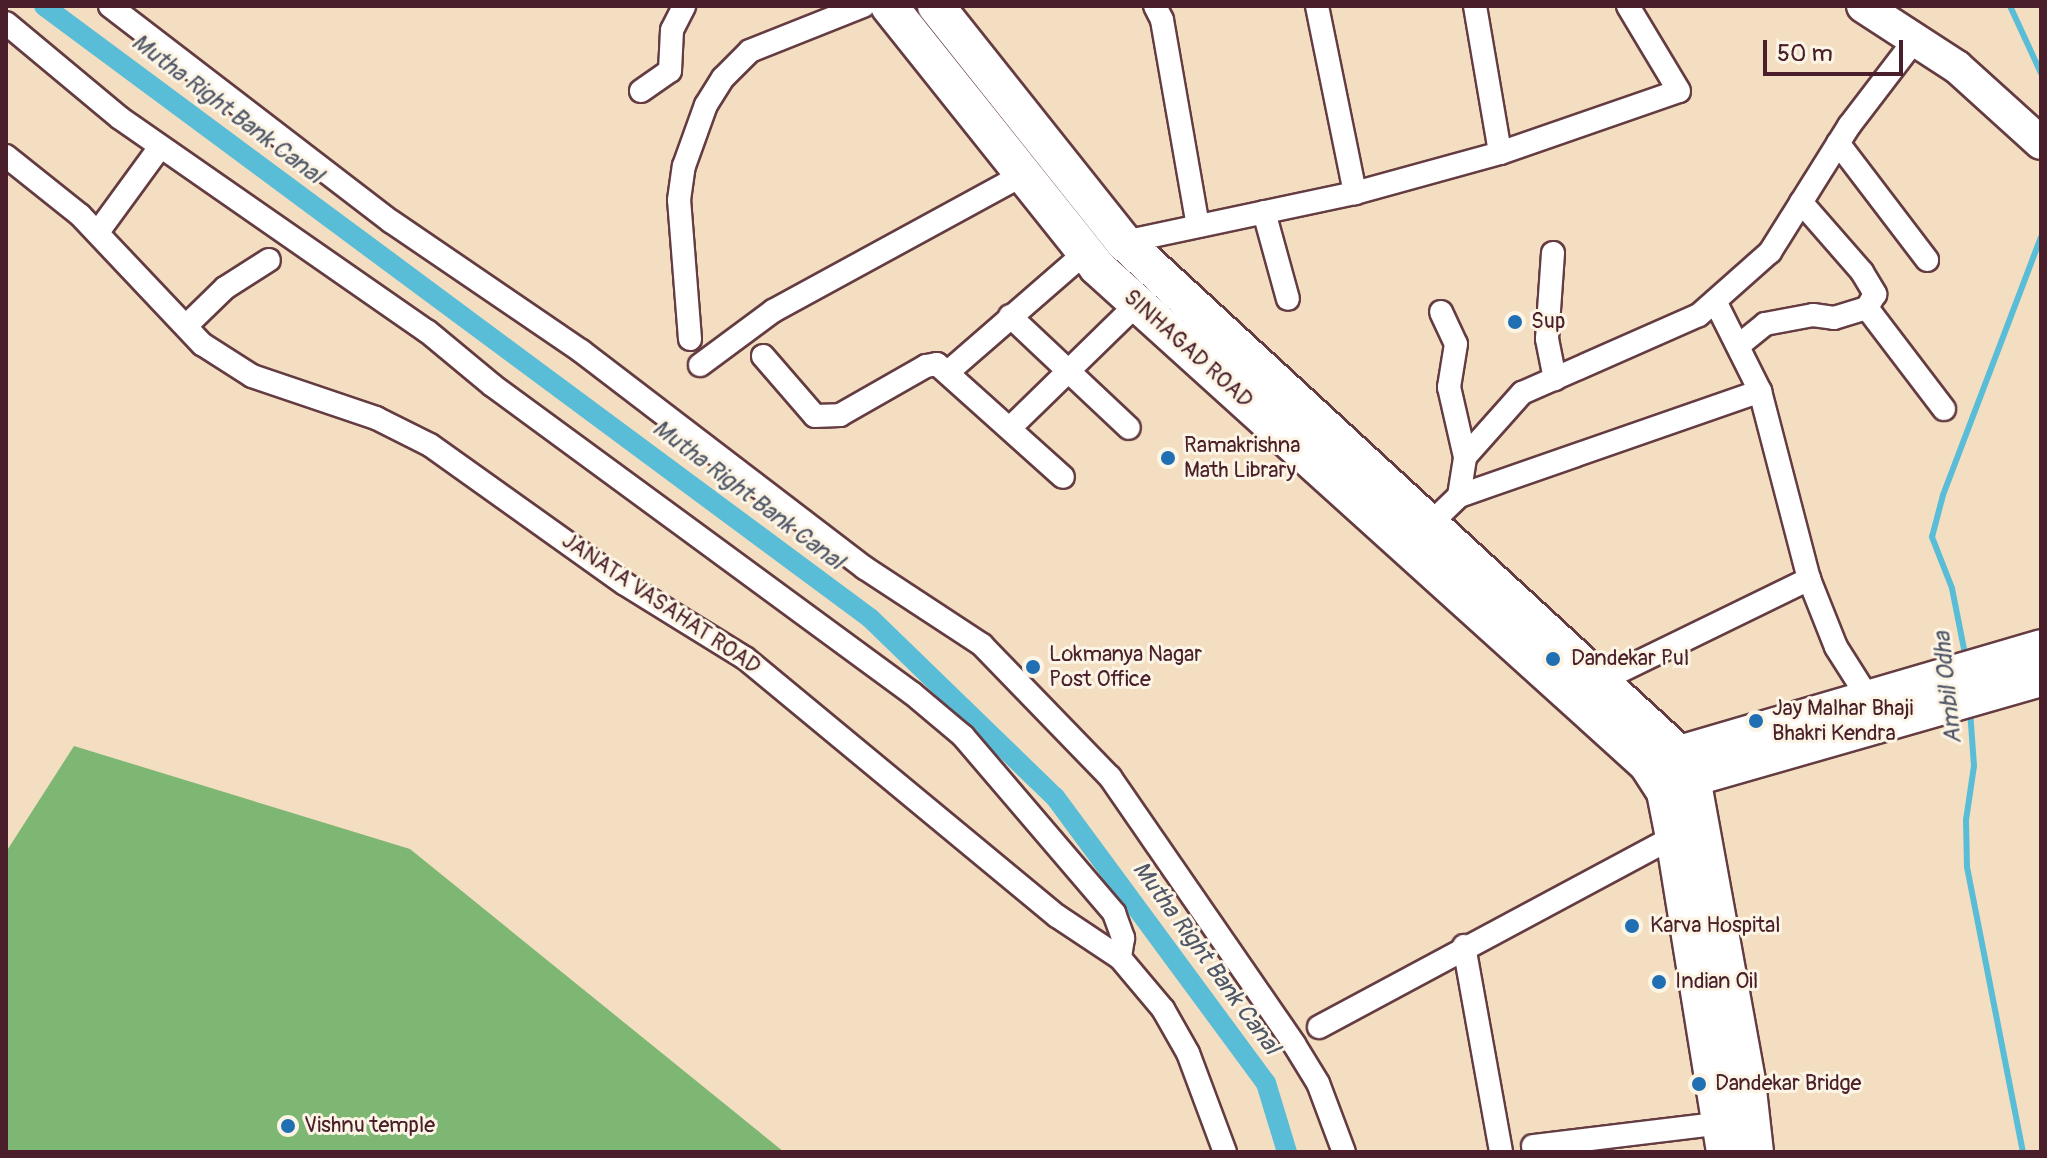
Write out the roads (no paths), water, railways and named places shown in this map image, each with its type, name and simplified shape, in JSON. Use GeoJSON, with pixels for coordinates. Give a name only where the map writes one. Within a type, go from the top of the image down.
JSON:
{"type":"FeatureCollection","features":[{"type":"Feature","properties":{"kind":"main road","name":"SINHAGAD ROAD"},"geometry":{"type":"LineString","coordinates":[[889,6],[1085,253],[1137,304],[1408,518],[1600,681],[1669,776]]}},
{"type":"Feature","properties":{"kind":"main road","name":"SINHAGAD ROAD"},"geometry":{"type":"LineString","coordinates":[[936,6],[1124,242],[1669,776]]}},
{"type":"Feature","properties":{"kind":"main road"},"geometry":{"type":"LineString","coordinates":[[1669,776],[1947,691],[2041,648]]}},
{"type":"Feature","properties":{"kind":"main road"},"geometry":{"type":"LineString","coordinates":[[1669,776],[1869,699],[2041,678]]}},
{"type":"Feature","properties":{"kind":"main road"},"geometry":{"type":"LineString","coordinates":[[1669,776],[1674,837],[1755,1152]]}},
{"type":"Feature","properties":{"kind":"main road"},"geometry":{"type":"LineString","coordinates":[[1669,776],[1724,1034],[1724,1137]]}},
{"type":"Feature","properties":{"kind":"street"},"geometry":{"type":"LineString","coordinates":[[110,6],[392,222],[581,351],[865,568],[982,645],[1110,777],[1294,1044],[1318,1083],[1344,1152]]}},
{"type":"Feature","properties":{"kind":"street"},"geometry":{"type":"LineString","coordinates":[[641,91],[670,71],[672,30],[684,6]]}},
{"type":"Feature","properties":{"kind":"street"},"geometry":{"type":"LineString","coordinates":[[690,339],[679,200],[684,166],[706,105],[723,78],[750,51],[863,6]]}},
{"type":"Feature","properties":{"kind":"street"},"geometry":{"type":"LineString","coordinates":[[1155,6],[1162,20],[1198,226]]}},
{"type":"Feature","properties":{"kind":"street"},"geometry":{"type":"LineString","coordinates":[[1317,6],[1355,193]]}},
{"type":"Feature","properties":{"kind":"street"},"geometry":{"type":"LineString","coordinates":[[1475,6],[1500,153]]}},
{"type":"Feature","properties":{"kind":"street"},"geometry":{"type":"LineString","coordinates":[[1124,242],[1355,193],[1500,153],[1679,91],[1628,6]]}},
{"type":"Feature","properties":{"kind":"street"},"geometry":{"type":"LineString","coordinates":[[1863,6],[1917,37],[2011,112],[2041,143]]}},
{"type":"Feature","properties":{"kind":"street"},"geometry":{"type":"LineString","coordinates":[[6,23],[160,147],[427,331],[492,385],[913,694],[963,736],[1114,913],[1123,938],[1120,958]]}},
{"type":"Feature","properties":{"kind":"street"},"geometry":{"type":"LineString","coordinates":[[1465,457],[1522,393],[1699,315],[1770,252],[1838,143],[1917,37]]}},
{"type":"Feature","properties":{"kind":"street"},"geometry":{"type":"LineString","coordinates":[[1838,143],[1927,260]]}},
{"type":"Feature","properties":{"kind":"street"},"geometry":{"type":"LineString","coordinates":[[98,232],[160,147]]}},
{"type":"Feature","properties":{"kind":"street","name":"JANATA VASAHAT ROAD"},"geometry":{"type":"LineString","coordinates":[[6,156],[98,232],[202,344],[252,376],[376,418],[430,445],[638,593],[745,658],[1057,916],[1120,958],[1163,1009],[1188,1053],[1225,1152]]}},
{"type":"Feature","properties":{"kind":"street"},"geometry":{"type":"LineString","coordinates":[[700,365],[773,311],[1021,176]]}},
{"type":"Feature","properties":{"kind":"street"},"geometry":{"type":"LineString","coordinates":[[1738,346],[1765,324],[1813,315],[1834,318],[1867,308],[1875,294],[1862,272],[1801,202]]}},
{"type":"Feature","properties":{"kind":"street"},"geometry":{"type":"LineString","coordinates":[[1264,212],[1288,299]]}},
{"type":"Feature","properties":{"kind":"street"},"geometry":{"type":"LineString","coordinates":[[948,372],[1085,253]]}},
{"type":"Feature","properties":{"kind":"street"},"geometry":{"type":"LineString","coordinates":[[1553,253],[1547,339],[1555,379]]}},
{"type":"Feature","properties":{"kind":"street"},"geometry":{"type":"LineString","coordinates":[[186,326],[225,288],[269,260]]}},
{"type":"Feature","properties":{"kind":"street"},"geometry":{"type":"LineString","coordinates":[[1715,301],[1760,391],[1809,579],[1836,647],[1869,699]]}},
{"type":"Feature","properties":{"kind":"street"},"geometry":{"type":"LineString","coordinates":[[1010,428],[1137,304]]}},
{"type":"Feature","properties":{"kind":"street"},"geometry":{"type":"LineString","coordinates":[[1867,308],[1944,409]]}},
{"type":"Feature","properties":{"kind":"street"},"geometry":{"type":"LineString","coordinates":[[1441,312],[1456,344],[1449,387],[1465,457],[1459,496]]}},
{"type":"Feature","properties":{"kind":"street"},"geometry":{"type":"LineString","coordinates":[[1010,316],[1129,428]]}},
{"type":"Feature","properties":{"kind":"street"},"geometry":{"type":"LineString","coordinates":[[763,356],[815,416],[840,415],[926,366],[937,364],[1063,477]]}},
{"type":"Feature","properties":{"kind":"street"},"geometry":{"type":"LineString","coordinates":[[1408,518],[1459,496],[1760,391]]}},
{"type":"Feature","properties":{"kind":"street"},"geometry":{"type":"LineString","coordinates":[[1600,681],[1809,579]]}},
{"type":"Feature","properties":{"kind":"street"},"geometry":{"type":"LineString","coordinates":[[1319,1027],[1464,946],[1674,837]]}},
{"type":"Feature","properties":{"kind":"street"},"geometry":{"type":"LineString","coordinates":[[1464,946],[1501,1152]]}},
{"type":"Feature","properties":{"kind":"street"},"geometry":{"type":"LineString","coordinates":[[1533,1146],[1724,1137]]}},
{"type":"Feature","properties":{"kind":"waterway","name":"Mutha Right Bank Canal"},"geometry":{"type":"LineString","coordinates":[[44,6],[870,618],[1055,797],[1266,1083],[1287,1152]]}},
{"type":"Feature","properties":{"kind":"waterway","name":"Ambil Odha"},"geometry":{"type":"LineString","coordinates":[[2010,6],[2041,73]]}},
{"type":"Feature","properties":{"kind":"waterway","name":"Ambil Odha"},"geometry":{"type":"LineString","coordinates":[[1966,659],[1952,588],[1932,537],[1943,495],[2041,237]]}},
{"type":"Feature","properties":{"kind":"waterway","name":"Ambil Odha"},"geometry":{"type":"LineString","coordinates":[[1970,710],[1974,766],[1966,820],[1967,867],[2023,1152]]}},
{"type":"Feature","properties":{"kind":"place","name":"Sup"},"geometry":{"type":"Point","coordinates":[1515,322]}},
{"type":"Feature","properties":{"kind":"place","name":"Ramakrishna Math Library"},"geometry":{"type":"Point","coordinates":[1168,458]}},
{"type":"Feature","properties":{"kind":"place","name":"Dandekar Pul"},"geometry":{"type":"Point","coordinates":[1553,659]}},
{"type":"Feature","properties":{"kind":"place","name":"Lokmanya Nagar Post Office"},"geometry":{"type":"Point","coordinates":[1033,667]}},
{"type":"Feature","properties":{"kind":"place","name":"Jay Malhar Bhaji Bhakri Kendra"},"geometry":{"type":"Point","coordinates":[1756,721]}},
{"type":"Feature","properties":{"kind":"place","name":"Karva Hospital"},"geometry":{"type":"Point","coordinates":[1632,926]}},
{"type":"Feature","properties":{"kind":"place","name":"Indian Oil"},"geometry":{"type":"Point","coordinates":[1659,982]}},
{"type":"Feature","properties":{"kind":"place","name":"Dandekar Bridge"},"geometry":{"type":"Point","coordinates":[1699,1084]}},
{"type":"Feature","properties":{"kind":"place","name":"Vishnu temple"},"geometry":{"type":"Point","coordinates":[288,1126]}}]}
